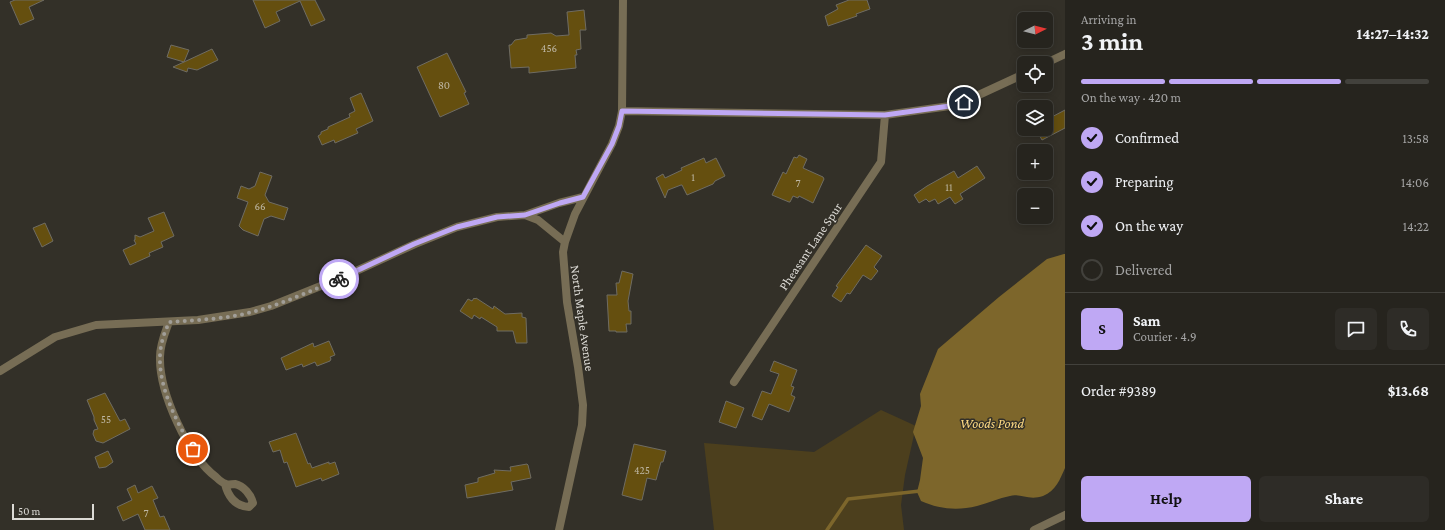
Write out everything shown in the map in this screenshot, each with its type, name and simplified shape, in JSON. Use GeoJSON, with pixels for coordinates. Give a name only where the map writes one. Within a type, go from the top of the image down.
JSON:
{"type":"FeatureCollection","features":[{"type":"Feature","properties":{"kind":"street","name":"North Maple Avenue"},"geometry":{"type":"LineString","coordinates":[[559,530],[582,425],[583,406],[567,302],[563,252],[575,214],[612,144],[619,126],[622,111],[622,0]]}},
{"type":"Feature","properties":{"kind":"street"},"geometry":{"type":"LineString","coordinates":[[1053,60],[1065,54]]}},
{"type":"Feature","properties":{"kind":"street"},"geometry":{"type":"LineString","coordinates":[[622,111],[885,115],[957,105],[1017,77]]}},
{"type":"Feature","properties":{"kind":"street","name":"Pheasant Lane Spur"},"geometry":{"type":"LineString","coordinates":[[734,382],[881,162],[885,115]]}},
{"type":"Feature","properties":{"kind":"street"},"geometry":{"type":"LineString","coordinates":[[0,371],[55,337],[96,325],[169,322],[250,312],[271,306],[343,277],[414,244],[457,227],[497,217],[525,215],[583,197]]}},
{"type":"Feature","properties":{"kind":"street"},"geometry":{"type":"LineString","coordinates":[[525,215],[538,220],[565,242]]}},
{"type":"Feature","properties":{"kind":"street"},"geometry":{"type":"LineString","coordinates":[[169,322],[162,342],[160,357],[161,369],[168,400],[178,424],[201,462],[214,476],[225,484]]}},
{"type":"Feature","properties":{"kind":"street"},"geometry":{"type":"LineString","coordinates":[[1034,530],[1065,515]]}},
{"type":"Feature","properties":{"kind":"shaded area"},"geometry":{"type":"Polygon","coordinates":[[[881,410],[916,426],[905,475],[901,505],[904,530],[714,530],[704,443],[814,452],[881,410]]]}},
{"type":"Feature","properties":{"kind":"water","name":"Woods Pond"},"geometry":{"type":"Polygon","coordinates":[[[1065,254],[1065,468],[1059,480],[1051,491],[1043,496],[1033,498],[1013,495],[970,508],[955,509],[941,507],[921,501],[917,492],[923,458],[913,432],[921,406],[920,394],[938,349],[999,297],[1047,259],[1065,254]]]}},
{"type":"Feature","properties":{"kind":"building"},"geometry":{"type":"Polygon","coordinates":[[[15,0],[44,0],[29,7],[34,19],[20,25],[10,2],[15,0]]]}},
{"type":"Feature","properties":{"kind":"building"},"geometry":{"type":"Polygon","coordinates":[[[253,0],[315,0],[325,20],[311,26],[300,1],[276,12],[280,21],[265,28],[253,0]]]}},
{"type":"Feature","properties":{"kind":"building"},"geometry":{"type":"Polygon","coordinates":[[[849,0],[867,0],[870,9],[856,14],[857,16],[828,26],[825,16],[838,9],[836,5],[849,0]]]}},
{"type":"Feature","properties":{"kind":"building"},"geometry":{"type":"Polygon","coordinates":[[[584,10],[586,30],[580,30],[581,49],[576,50],[576,68],[529,73],[529,67],[511,68],[509,45],[511,45],[515,40],[527,38],[527,35],[551,33],[556,36],[569,35],[567,12],[584,10]]]}},
{"type":"Feature","properties":{"kind":"building"},"geometry":{"type":"Polygon","coordinates":[[[171,45],[189,50],[184,62],[167,57],[171,45]]]}},
{"type":"Feature","properties":{"kind":"building"},"geometry":{"type":"Polygon","coordinates":[[[212,49],[218,60],[197,70],[188,68],[187,72],[173,67],[212,49]]]}},
{"type":"Feature","properties":{"kind":"building"},"geometry":{"type":"Polygon","coordinates":[[[447,53],[466,92],[464,93],[469,104],[440,117],[417,67],[447,53]]]}},
{"type":"Feature","properties":{"kind":"building"},"geometry":{"type":"Polygon","coordinates":[[[361,93],[373,121],[356,129],[358,133],[335,143],[334,140],[322,145],[318,136],[321,132],[328,129],[328,127],[350,117],[349,114],[355,111],[350,98],[361,93]]]}},
{"type":"Feature","properties":{"kind":"building"},"geometry":{"type":"Polygon","coordinates":[[[1065,110],[1065,128],[1053,134],[1053,116],[1065,110]]]}},
{"type":"Feature","properties":{"kind":"building"},"geometry":{"type":"Polygon","coordinates":[[[1040,136],[1050,136],[1042,140],[1040,136]]]}},
{"type":"Feature","properties":{"kind":"building"},"geometry":{"type":"Polygon","coordinates":[[[799,155],[807,159],[803,168],[823,177],[824,179],[813,203],[799,196],[798,198],[793,196],[789,202],[772,195],[783,172],[786,174],[794,157],[797,158],[799,155]]]}},
{"type":"Feature","properties":{"kind":"building"},"geometry":{"type":"Polygon","coordinates":[[[704,158],[706,163],[716,158],[725,176],[715,181],[713,184],[687,195],[681,185],[668,190],[665,198],[656,178],[663,174],[665,178],[682,170],[681,168],[704,158]]]}},
{"type":"Feature","properties":{"kind":"building"},"geometry":{"type":"Polygon","coordinates":[[[977,166],[985,178],[960,194],[963,199],[955,204],[950,197],[938,204],[935,199],[929,202],[926,199],[919,203],[914,195],[954,171],[958,178],[977,166]]]}},
{"type":"Feature","properties":{"kind":"building"},"geometry":{"type":"Polygon","coordinates":[[[260,172],[272,176],[265,195],[269,202],[288,208],[284,220],[271,216],[264,219],[258,236],[243,230],[239,226],[248,202],[237,198],[241,186],[249,189],[255,186],[260,172]]]}},
{"type":"Feature","properties":{"kind":"building"},"geometry":{"type":"Polygon","coordinates":[[[164,212],[174,236],[161,242],[163,247],[149,253],[150,256],[130,265],[123,250],[136,244],[134,240],[135,235],[140,237],[154,231],[148,218],[164,212]]]}},
{"type":"Feature","properties":{"kind":"building"},"geometry":{"type":"Polygon","coordinates":[[[45,223],[53,241],[42,247],[33,228],[45,223]]]}},
{"type":"Feature","properties":{"kind":"building"},"geometry":{"type":"Polygon","coordinates":[[[866,245],[882,256],[874,267],[878,271],[871,280],[863,275],[850,294],[847,293],[841,302],[832,296],[838,287],[836,286],[866,245]]]}},
{"type":"Feature","properties":{"kind":"building"},"geometry":{"type":"Polygon","coordinates":[[[622,271],[633,274],[628,301],[629,311],[631,311],[631,324],[626,324],[627,332],[609,331],[607,295],[617,295],[616,283],[619,283],[622,271]]]}},
{"type":"Feature","properties":{"kind":"building"},"geometry":{"type":"Polygon","coordinates":[[[474,298],[493,309],[494,306],[505,314],[522,313],[522,317],[526,318],[527,343],[516,343],[513,331],[497,331],[497,327],[481,317],[480,319],[474,315],[472,319],[460,311],[468,299],[472,301],[474,298]]]}},
{"type":"Feature","properties":{"kind":"building"},"geometry":{"type":"Polygon","coordinates":[[[329,341],[335,355],[330,357],[330,361],[317,366],[315,362],[303,367],[302,364],[286,370],[281,358],[313,343],[314,347],[329,341]]]}},
{"type":"Feature","properties":{"kind":"building"},"geometry":{"type":"Polygon","coordinates":[[[774,361],[797,370],[791,386],[794,387],[791,395],[795,397],[789,412],[769,404],[762,420],[752,416],[762,391],[771,394],[779,374],[770,371],[774,361]]]}},
{"type":"Feature","properties":{"kind":"building"},"geometry":{"type":"Polygon","coordinates":[[[105,393],[120,421],[125,419],[130,429],[103,443],[96,441],[93,434],[94,430],[98,429],[87,400],[105,393]]]}},
{"type":"Feature","properties":{"kind":"building"},"geometry":{"type":"Polygon","coordinates":[[[726,401],[744,408],[736,428],[719,422],[726,401]]]}},
{"type":"Feature","properties":{"kind":"building"},"geometry":{"type":"Polygon","coordinates":[[[296,433],[308,464],[310,463],[312,468],[329,462],[329,464],[335,462],[339,474],[322,481],[321,478],[296,487],[287,462],[284,463],[280,450],[273,452],[269,442],[296,433]]]}},
{"type":"Feature","properties":{"kind":"building"},"geometry":{"type":"Polygon","coordinates":[[[634,444],[666,451],[656,480],[647,478],[642,500],[622,495],[634,444]]]}},
{"type":"Feature","properties":{"kind":"building"},"geometry":{"type":"Polygon","coordinates":[[[108,451],[113,462],[106,467],[99,468],[95,457],[108,451]]]}},
{"type":"Feature","properties":{"kind":"building"},"geometry":{"type":"Polygon","coordinates":[[[527,464],[531,478],[511,482],[513,490],[467,498],[465,485],[478,482],[478,478],[495,473],[494,470],[511,471],[510,467],[527,464]]]}},
{"type":"Feature","properties":{"kind":"building"},"geometry":{"type":"Polygon","coordinates":[[[135,485],[138,493],[152,486],[158,498],[153,500],[160,517],[164,516],[170,530],[145,530],[138,514],[123,521],[117,507],[132,500],[127,489],[135,485]]]}},
{"type":"Feature","properties":{"kind":"waterway"},"geometry":{"type":"LineString","coordinates":[[827,530],[848,499],[920,491]]}},
{"type":"Feature","properties":{"kind":"way so far"},"geometry":{"type":"LineString","coordinates":[[193,449],[178,424],[168,400],[161,369],[160,357],[162,342],[169,322],[198,320],[250,312],[271,306],[339,279]]}},
{"type":"Feature","properties":{"kind":"route"},"geometry":{"type":"LineString","coordinates":[[339,279],[414,244],[457,227],[497,217],[525,215],[548,206],[583,197],[612,144],[619,126],[622,111],[885,115],[957,105],[964,102]]}}]}
